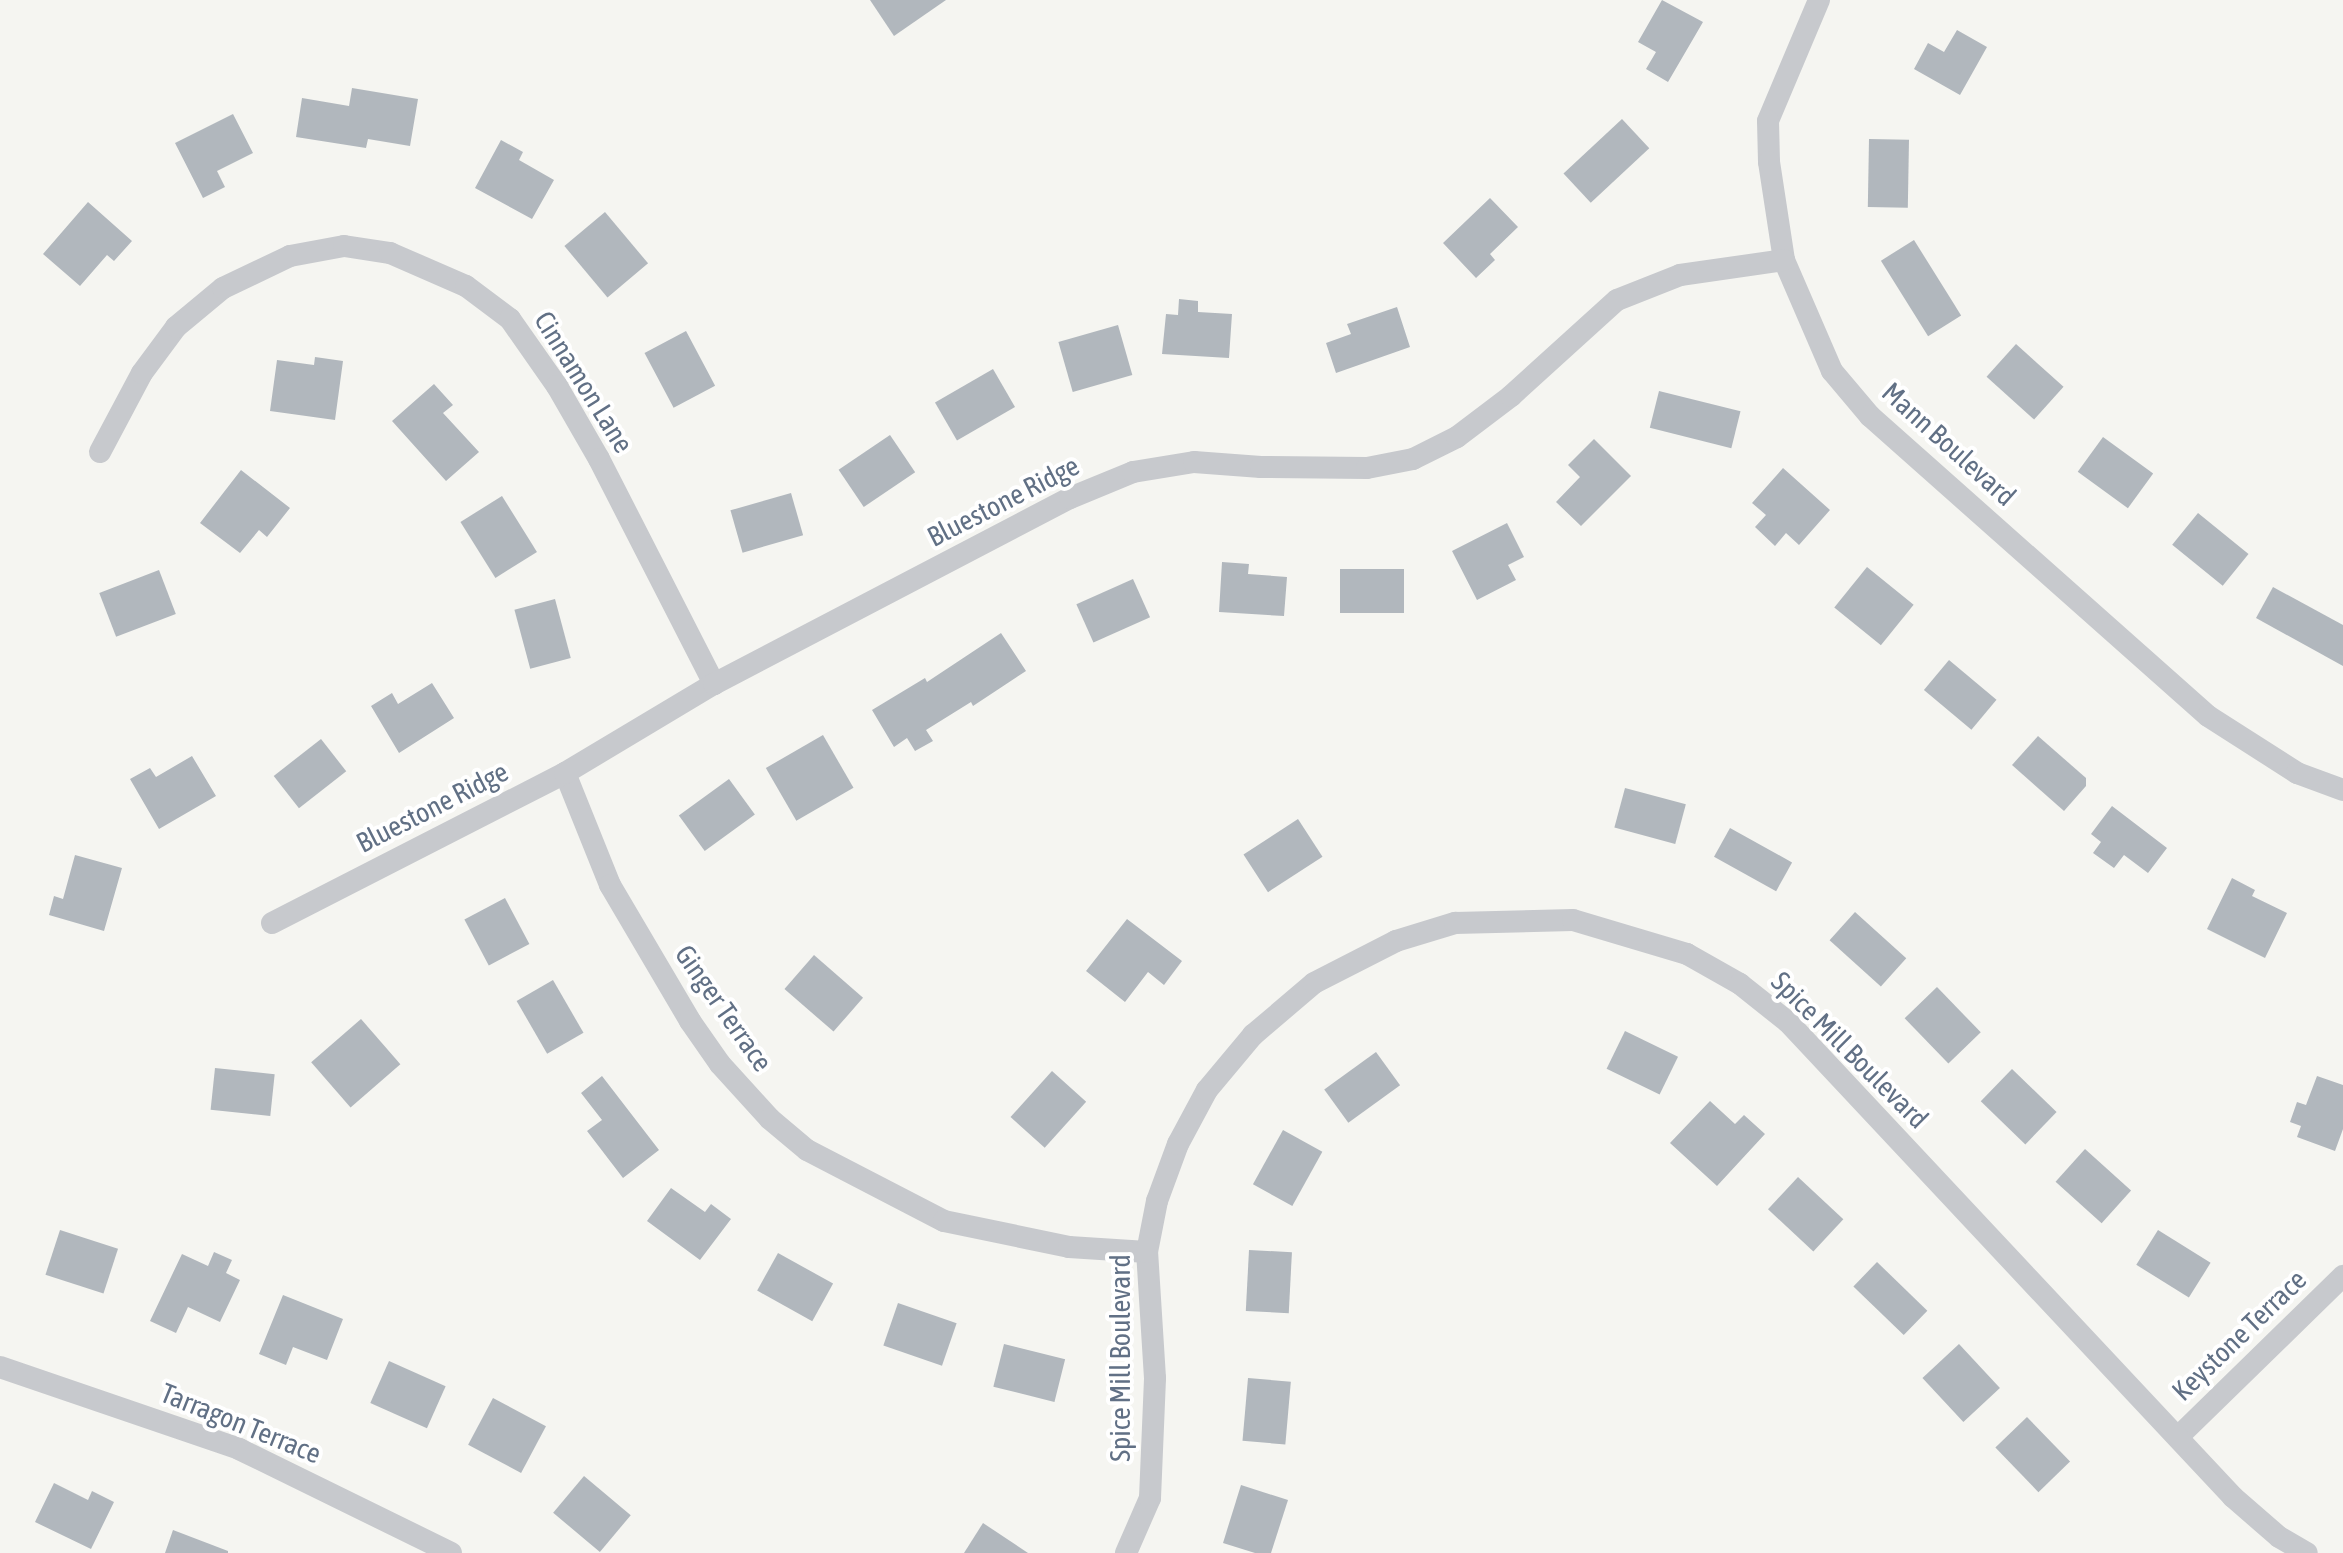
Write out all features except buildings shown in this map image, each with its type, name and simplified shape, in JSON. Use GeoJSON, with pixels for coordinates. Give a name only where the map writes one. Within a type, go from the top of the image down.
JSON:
{"type":"FeatureCollection","features":[{"type":"Feature","properties":{"kind":"street","name":"Mann Boulevard"},"geometry":{"type":"LineString","coordinates":[[1819,0],[1768,121],[1769,162],[1784,260],[1832,371],[1870,416],[2208,716],[2297,773],[2343,790]]}},
{"type":"Feature","properties":{"kind":"street","name":"Cinnamon Lane"},"geometry":{"type":"LineString","coordinates":[[100,452],[142,373],[176,327],[223,288],[290,256],[344,246],[390,253],[466,286],[510,319],[557,386],[599,459],[714,684]]}},
{"type":"Feature","properties":{"kind":"street","name":"Bluestone Ridge"},"geometry":{"type":"LineString","coordinates":[[272,923],[565,773],[714,684],[1070,498],[1133,472],[1194,462],[1261,467],[1367,468],[1413,459],[1457,437],[1511,396],[1617,300],[1680,275],[1784,260]]}},
{"type":"Feature","properties":{"kind":"street","name":"Ginger Terrace"},"geometry":{"type":"LineString","coordinates":[[565,773],[610,885],[690,1021],[720,1064],[770,1119],[807,1150],[944,1221],[1069,1247],[1147,1252]]}},
{"type":"Feature","properties":{"kind":"street","name":"Spice Mill Boulevard"},"geometry":{"type":"LineString","coordinates":[[1126,1553],[1150,1498],[1155,1378],[1147,1252],[1157,1201],[1178,1144],[1207,1090],[1253,1035],[1314,983],[1396,941],[1455,923],[1573,920],[1687,954],[1740,984],[1788,1022],[2233,1497],[2279,1537],[2307,1553]]}},
{"type":"Feature","properties":{"kind":"street","name":"Keystone Terrace"},"geometry":{"type":"LineString","coordinates":[[2178,1437],[2343,1276]]}},
{"type":"Feature","properties":{"kind":"street","name":"Tarragon Terrace"},"geometry":{"type":"LineString","coordinates":[[0,1367],[239,1449],[451,1553]]}}]}
